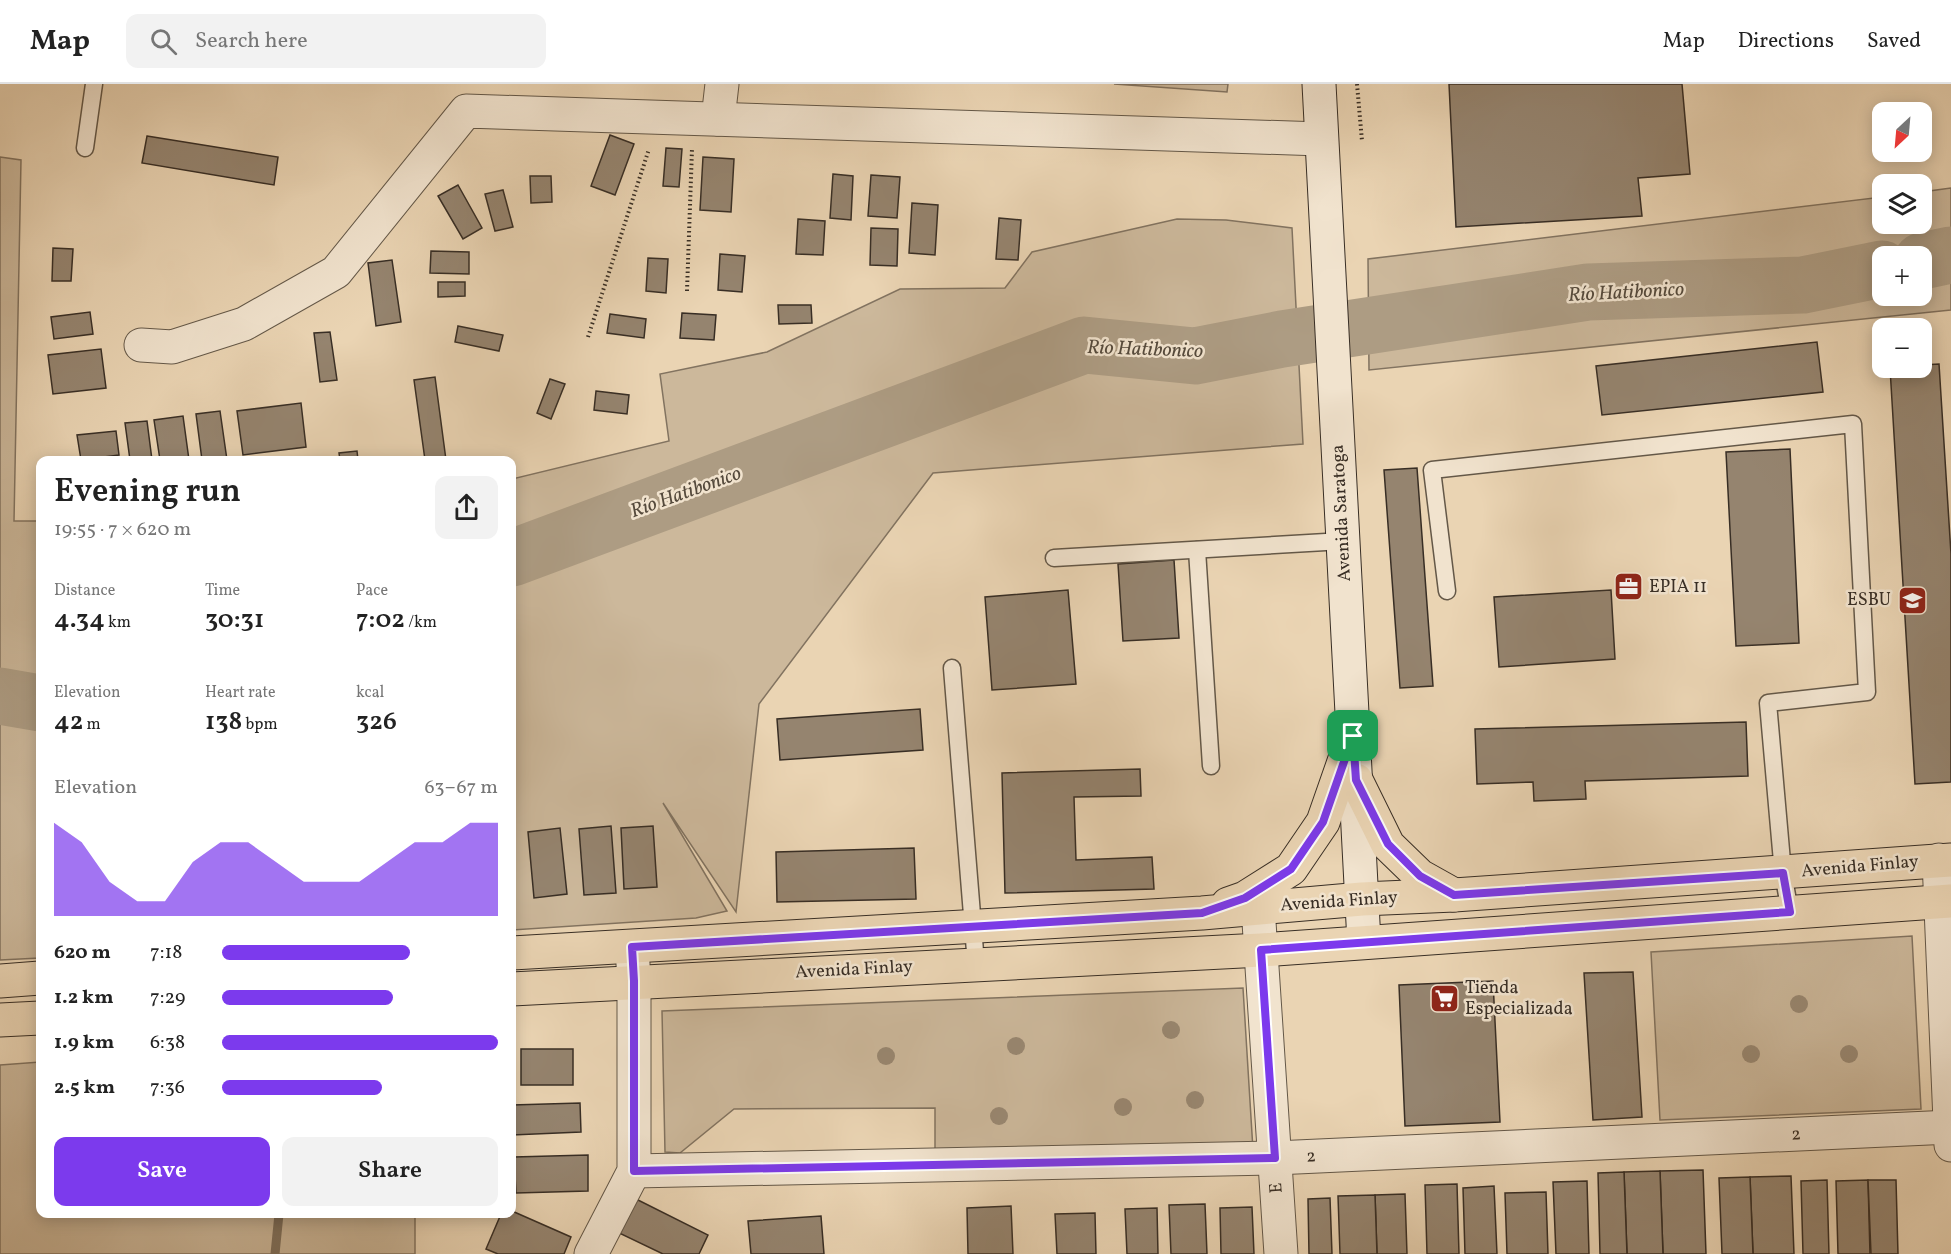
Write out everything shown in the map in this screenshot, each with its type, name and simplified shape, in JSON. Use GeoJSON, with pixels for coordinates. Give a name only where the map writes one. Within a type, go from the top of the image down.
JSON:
{"type":"FeatureCollection","features":[{"type":"Feature","properties":{"kind":"main road"},"geometry":{"type":"LineString","coordinates":[[1202,913],[1245,898],[1291,869],[1323,822],[1353,736]]}},
{"type":"Feature","properties":{"kind":"main road"},"geometry":{"type":"LineString","coordinates":[[1356,780],[1388,844],[1420,876],[1454,895]]}},
{"type":"Feature","properties":{"kind":"main road","name":"Avenida Finlay"},"geometry":{"type":"LineString","coordinates":[[516,953],[1202,913],[1362,899],[1783,873],[1945,860]]}},
{"type":"Feature","properties":{"kind":"main road","name":"Avenida Finlay"},"geometry":{"type":"LineString","coordinates":[[516,989],[1261,950],[1946,901]]}},
{"type":"Feature","properties":{"kind":"main road"},"geometry":{"type":"LineString","coordinates":[[0,981],[36,978]]}},
{"type":"Feature","properties":{"kind":"main road"},"geometry":{"type":"LineString","coordinates":[[0,1020],[36,1018]]}},
{"type":"Feature","properties":{"kind":"street"},"geometry":{"type":"LineString","coordinates":[[706,119],[722,84]]}},
{"type":"Feature","properties":{"kind":"street","name":"Avenida Saratoga"},"geometry":{"type":"LineString","coordinates":[[1319,84],[1364,942]]}},
{"type":"Feature","properties":{"kind":"street"},"geometry":{"type":"LineString","coordinates":[[141,345],[172,347],[244,324],[336,272],[466,111],[1321,139]]}},
{"type":"Feature","properties":{"kind":"street"},"geometry":{"type":"LineString","coordinates":[[1945,860],[1951,1133]]}},
{"type":"Feature","properties":{"kind":"street","name":"E"},"geometry":{"type":"LineString","coordinates":[[1258,907],[1281,1254]]}},
{"type":"Feature","properties":{"kind":"street"},"geometry":{"type":"LineString","coordinates":[[591,1254],[634,1171],[632,947]]}},
{"type":"Feature","properties":{"kind":"street","name":"2"},"geometry":{"type":"LineString","coordinates":[[634,1171],[1275,1158],[1951,1133]]}},
{"type":"Feature","properties":{"kind":"lane"},"geometry":{"type":"LineString","coordinates":[[85,148],[94,84]]}},
{"type":"Feature","properties":{"kind":"lane"},"geometry":{"type":"LineString","coordinates":[[1447,591],[1432,470],[1852,424],[1867,692],[1768,703],[1783,873],[1790,912]]}},
{"type":"Feature","properties":{"kind":"lane"},"geometry":{"type":"LineString","coordinates":[[1054,558],[1343,541]]}},
{"type":"Feature","properties":{"kind":"lane"},"geometry":{"type":"LineString","coordinates":[[1197,550],[1211,766]]}},
{"type":"Feature","properties":{"kind":"lane"},"geometry":{"type":"LineString","coordinates":[[952,669],[976,964]]}},
{"type":"Feature","properties":{"kind":"path"},"geometry":{"type":"LineString","coordinates":[[1358,84],[1362,141]]}},
{"type":"Feature","properties":{"kind":"path"},"geometry":{"type":"LineString","coordinates":[[588,337],[660,117]]}},
{"type":"Feature","properties":{"kind":"path"},"geometry":{"type":"LineString","coordinates":[[687,291],[706,119]]}},
{"type":"Feature","properties":{"kind":"shaded area"},"geometry":{"type":"Polygon","coordinates":[[[1114,84],[1228,84],[1227,92],[1114,84]]]}},
{"type":"Feature","properties":{"kind":"shaded area"},"geometry":{"type":"Polygon","coordinates":[[[0,157],[21,160],[14,521],[36,521],[36,958],[0,960],[0,157]]]}},
{"type":"Feature","properties":{"kind":"shaded area"},"geometry":{"type":"Polygon","coordinates":[[[1951,188],[1951,310],[1369,370],[1368,259],[1872,198],[1872,234],[1932,234],[1932,191],[1951,188]]]}},
{"type":"Feature","properties":{"kind":"shaded area"},"geometry":{"type":"Polygon","coordinates":[[[1177,219],[1226,220],[1292,228],[1303,444],[933,473],[759,704],[736,912],[663,803],[727,911],[696,918],[516,930],[516,478],[669,441],[660,374],[767,352],[900,289],[1005,288],[1032,252],[1177,219]]]}},
{"type":"Feature","properties":{"kind":"shaded area"},"geometry":{"type":"Polygon","coordinates":[[[1912,936],[1921,1109],[1660,1120],[1651,952],[1912,936]]]}},
{"type":"Feature","properties":{"kind":"shaded area"},"geometry":{"type":"Polygon","coordinates":[[[1243,988],[1253,1150],[935,1159],[935,1108],[734,1109],[680,1153],[665,1152],[662,1011],[1243,988]]]}},
{"type":"Feature","properties":{"kind":"shaded area"},"geometry":{"type":"Polygon","coordinates":[[[36,1062],[36,1218],[415,1218],[415,1254],[0,1254],[0,1065],[36,1062]]]}},
{"type":"Feature","properties":{"kind":"building"},"geometry":{"type":"Polygon","coordinates":[[[1449,84],[1682,84],[1690,174],[1638,178],[1642,216],[1456,227],[1449,84]]]}},
{"type":"Feature","properties":{"kind":"building"},"geometry":{"type":"Polygon","coordinates":[[[610,135],[634,144],[615,195],[591,186],[610,135]]]}},
{"type":"Feature","properties":{"kind":"building"},"geometry":{"type":"Polygon","coordinates":[[[147,136],[278,157],[274,185],[142,163],[147,136]]]}},
{"type":"Feature","properties":{"kind":"building"},"geometry":{"type":"Polygon","coordinates":[[[666,148],[682,149],[679,187],[663,186],[666,148]]]}},
{"type":"Feature","properties":{"kind":"building"},"geometry":{"type":"Polygon","coordinates":[[[703,157],[734,159],[731,212],[700,210],[703,157]]]}},
{"type":"Feature","properties":{"kind":"building"},"geometry":{"type":"Polygon","coordinates":[[[833,174],[853,176],[851,220],[830,218],[833,174]]]}},
{"type":"Feature","properties":{"kind":"building"},"geometry":{"type":"Polygon","coordinates":[[[871,175],[900,177],[897,218],[868,216],[871,175]]]}},
{"type":"Feature","properties":{"kind":"building"},"geometry":{"type":"Polygon","coordinates":[[[530,176],[551,176],[552,202],[531,203],[530,176]]]}},
{"type":"Feature","properties":{"kind":"building"},"geometry":{"type":"Polygon","coordinates":[[[458,185],[482,228],[463,239],[438,196],[458,185]]]}},
{"type":"Feature","properties":{"kind":"building"},"geometry":{"type":"Polygon","coordinates":[[[503,190],[513,227],[495,231],[485,194],[503,190]]]}},
{"type":"Feature","properties":{"kind":"building"},"geometry":{"type":"Polygon","coordinates":[[[912,203],[938,205],[935,255],[909,253],[912,203]]]}},
{"type":"Feature","properties":{"kind":"building"},"geometry":{"type":"Polygon","coordinates":[[[999,218],[1021,220],[1018,260],[996,259],[999,218]]]}},
{"type":"Feature","properties":{"kind":"building"},"geometry":{"type":"Polygon","coordinates":[[[798,219],[825,221],[823,255],[796,254],[798,219]]]}},
{"type":"Feature","properties":{"kind":"building"},"geometry":{"type":"Polygon","coordinates":[[[871,228],[898,229],[897,266],[870,265],[871,228]]]}},
{"type":"Feature","properties":{"kind":"building"},"geometry":{"type":"Polygon","coordinates":[[[53,248],[73,249],[71,281],[52,281],[53,248]]]}},
{"type":"Feature","properties":{"kind":"building"},"geometry":{"type":"Polygon","coordinates":[[[431,251],[469,252],[469,274],[430,273],[431,251]]]}},
{"type":"Feature","properties":{"kind":"building"},"geometry":{"type":"Polygon","coordinates":[[[720,254],[745,256],[742,292],[718,290],[720,254]]]}},
{"type":"Feature","properties":{"kind":"building"},"geometry":{"type":"Polygon","coordinates":[[[648,258],[668,259],[666,293],[646,291],[648,258]]]}},
{"type":"Feature","properties":{"kind":"building"},"geometry":{"type":"Polygon","coordinates":[[[392,260],[401,322],[376,326],[368,263],[392,260]]]}},
{"type":"Feature","properties":{"kind":"building"},"geometry":{"type":"Polygon","coordinates":[[[438,282],[465,282],[465,296],[438,297],[438,282]]]}},
{"type":"Feature","properties":{"kind":"building"},"geometry":{"type":"Polygon","coordinates":[[[778,305],[811,305],[812,323],[779,324],[778,305]]]}},
{"type":"Feature","properties":{"kind":"building"},"geometry":{"type":"Polygon","coordinates":[[[90,312],[93,334],[54,339],[51,317],[90,312]]]}},
{"type":"Feature","properties":{"kind":"building"},"geometry":{"type":"Polygon","coordinates":[[[682,313],[716,315],[714,340],[680,338],[682,313]]]}},
{"type":"Feature","properties":{"kind":"building"},"geometry":{"type":"Polygon","coordinates":[[[610,314],[646,319],[644,338],[607,333],[610,314]]]}},
{"type":"Feature","properties":{"kind":"building"},"geometry":{"type":"Polygon","coordinates":[[[458,326],[503,335],[499,351],[455,342],[458,326]]]}},
{"type":"Feature","properties":{"kind":"building"},"geometry":{"type":"Polygon","coordinates":[[[330,332],[337,380],[320,382],[314,333],[330,332]]]}},
{"type":"Feature","properties":{"kind":"building"},"geometry":{"type":"Polygon","coordinates":[[[1817,342],[1823,392],[1602,415],[1596,366],[1817,342]]]}},
{"type":"Feature","properties":{"kind":"building"},"geometry":{"type":"Polygon","coordinates":[[[101,349],[106,388],[53,394],[48,355],[101,349]]]}},
{"type":"Feature","properties":{"kind":"building"},"geometry":{"type":"Polygon","coordinates":[[[1932,364],[1939,364],[1951,554],[1951,782],[1915,784],[1891,378],[1932,378],[1932,364]]]}},
{"type":"Feature","properties":{"kind":"building"},"geometry":{"type":"Polygon","coordinates":[[[435,377],[445,456],[424,456],[414,380],[435,377]]]}},
{"type":"Feature","properties":{"kind":"building"},"geometry":{"type":"Polygon","coordinates":[[[550,379],[565,384],[551,419],[537,413],[550,379]]]}},
{"type":"Feature","properties":{"kind":"building"},"geometry":{"type":"Polygon","coordinates":[[[596,391],[629,395],[627,414],[594,410],[596,391]]]}},
{"type":"Feature","properties":{"kind":"building"},"geometry":{"type":"Polygon","coordinates":[[[301,403],[306,447],[243,455],[237,411],[301,403]]]}},
{"type":"Feature","properties":{"kind":"building"},"geometry":{"type":"Polygon","coordinates":[[[220,411],[226,456],[201,456],[196,414],[220,411]]]}},
{"type":"Feature","properties":{"kind":"building"},"geometry":{"type":"Polygon","coordinates":[[[183,416],[188,456],[159,456],[154,420],[183,416]]]}},
{"type":"Feature","properties":{"kind":"building"},"geometry":{"type":"Polygon","coordinates":[[[147,421],[151,456],[129,456],[125,423],[147,421]]]}},
{"type":"Feature","properties":{"kind":"building"},"geometry":{"type":"Polygon","coordinates":[[[116,431],[119,455],[80,456],[77,435],[116,431]]]}},
{"type":"Feature","properties":{"kind":"building"},"geometry":{"type":"Polygon","coordinates":[[[1790,449],[1799,643],[1736,646],[1726,452],[1790,449]]]}},
{"type":"Feature","properties":{"kind":"building"},"geometry":{"type":"Polygon","coordinates":[[[357,451],[358,456],[339,456],[339,453],[357,451]]]}},
{"type":"Feature","properties":{"kind":"building"},"geometry":{"type":"Polygon","coordinates":[[[1417,468],[1433,686],[1400,688],[1384,470],[1417,468]]]}},
{"type":"Feature","properties":{"kind":"building"},"geometry":{"type":"Polygon","coordinates":[[[1174,560],[1179,638],[1123,641],[1118,564],[1174,560]]]}},
{"type":"Feature","properties":{"kind":"building"},"geometry":{"type":"Polygon","coordinates":[[[1068,590],[1076,684],[992,690],[985,597],[1068,590]]]}},
{"type":"Feature","properties":{"kind":"building"},"geometry":{"type":"Polygon","coordinates":[[[1611,590],[1615,659],[1499,667],[1494,597],[1611,590]]]}},
{"type":"Feature","properties":{"kind":"building"},"geometry":{"type":"Polygon","coordinates":[[[920,709],[923,750],[780,760],[777,719],[920,709]]]}},
{"type":"Feature","properties":{"kind":"building"},"geometry":{"type":"Polygon","coordinates":[[[1746,722],[1748,776],[1585,781],[1586,799],[1534,801],[1533,782],[1477,784],[1475,729],[1746,722]]]}},
{"type":"Feature","properties":{"kind":"building"},"geometry":{"type":"Polygon","coordinates":[[[1140,769],[1141,796],[1074,797],[1076,860],[1152,857],[1154,889],[1005,893],[1002,773],[1140,769]]]}},
{"type":"Feature","properties":{"kind":"building"},"geometry":{"type":"Polygon","coordinates":[[[611,826],[616,893],[584,895],[579,829],[611,826]]]}},
{"type":"Feature","properties":{"kind":"building"},"geometry":{"type":"Polygon","coordinates":[[[653,826],[657,887],[624,889],[621,828],[653,826]]]}},
{"type":"Feature","properties":{"kind":"building"},"geometry":{"type":"Polygon","coordinates":[[[560,828],[567,894],[534,898],[528,832],[560,828]]]}},
{"type":"Feature","properties":{"kind":"building"},"geometry":{"type":"Polygon","coordinates":[[[914,848],[916,899],[777,902],[776,852],[914,848]]]}},
{"type":"Feature","properties":{"kind":"building"},"geometry":{"type":"Polygon","coordinates":[[[1633,972],[1642,1117],[1593,1120],[1584,973],[1633,972]]]}},
{"type":"Feature","properties":{"kind":"building"},"geometry":{"type":"Polygon","coordinates":[[[1493,981],[1500,1122],[1405,1126],[1399,985],[1493,981]]]}},
{"type":"Feature","properties":{"kind":"building"},"geometry":{"type":"Polygon","coordinates":[[[521,1049],[573,1049],[573,1085],[521,1085],[521,1049]]]}},
{"type":"Feature","properties":{"kind":"building"},"geometry":{"type":"Polygon","coordinates":[[[580,1103],[581,1132],[516,1135],[516,1105],[580,1103]]]}},
{"type":"Feature","properties":{"kind":"building"},"geometry":{"type":"Polygon","coordinates":[[[588,1155],[588,1191],[516,1193],[516,1157],[588,1155]]]}},
{"type":"Feature","properties":{"kind":"building"},"geometry":{"type":"Polygon","coordinates":[[[1703,1170],[1706,1254],[1663,1254],[1660,1171],[1703,1170]]]}},
{"type":"Feature","properties":{"kind":"building"},"geometry":{"type":"Polygon","coordinates":[[[1660,1171],[1663,1254],[1627,1254],[1624,1172],[1660,1171]]]}},
{"type":"Feature","properties":{"kind":"building"},"geometry":{"type":"Polygon","coordinates":[[[1624,1172],[1627,1254],[1600,1254],[1598,1173],[1624,1172]]]}},
{"type":"Feature","properties":{"kind":"building"},"geometry":{"type":"Polygon","coordinates":[[[1791,1176],[1794,1254],[1753,1254],[1750,1177],[1791,1176]]]}},
{"type":"Feature","properties":{"kind":"building"},"geometry":{"type":"Polygon","coordinates":[[[1750,1177],[1753,1254],[1722,1254],[1719,1178],[1750,1177]]]}},
{"type":"Feature","properties":{"kind":"building"},"geometry":{"type":"Polygon","coordinates":[[[1827,1180],[1829,1254],[1803,1254],[1801,1181],[1827,1180]]]}},
{"type":"Feature","properties":{"kind":"building"},"geometry":{"type":"Polygon","coordinates":[[[1868,1180],[1870,1254],[1838,1254],[1836,1181],[1868,1180]]]}},
{"type":"Feature","properties":{"kind":"building"},"geometry":{"type":"Polygon","coordinates":[[[1868,1180],[1896,1180],[1898,1254],[1871,1254],[1868,1180]]]}},
{"type":"Feature","properties":{"kind":"building"},"geometry":{"type":"Polygon","coordinates":[[[1587,1181],[1589,1254],[1556,1254],[1553,1182],[1587,1181]]]}},
{"type":"Feature","properties":{"kind":"building"},"geometry":{"type":"Polygon","coordinates":[[[1457,1184],[1459,1254],[1427,1254],[1425,1185],[1457,1184]]]}},
{"type":"Feature","properties":{"kind":"building"},"geometry":{"type":"Polygon","coordinates":[[[1494,1186],[1497,1254],[1465,1254],[1463,1188],[1494,1186]]]}},
{"type":"Feature","properties":{"kind":"building"},"geometry":{"type":"Polygon","coordinates":[[[1546,1192],[1548,1254],[1507,1254],[1505,1193],[1546,1192]]]}},
{"type":"Feature","properties":{"kind":"building"},"geometry":{"type":"Polygon","coordinates":[[[1405,1194],[1407,1254],[1377,1254],[1375,1195],[1405,1194]]]}},
{"type":"Feature","properties":{"kind":"building"},"geometry":{"type":"Polygon","coordinates":[[[1375,1195],[1377,1254],[1340,1254],[1338,1196],[1375,1195]]]}},
{"type":"Feature","properties":{"kind":"building"},"geometry":{"type":"Polygon","coordinates":[[[634,1198],[708,1235],[699,1254],[663,1254],[617,1232],[634,1198]]]}},
{"type":"Feature","properties":{"kind":"building"},"geometry":{"type":"Polygon","coordinates":[[[1330,1198],[1332,1254],[1309,1254],[1308,1199],[1330,1198]]]}},
{"type":"Feature","properties":{"kind":"building"},"geometry":{"type":"Polygon","coordinates":[[[1205,1204],[1207,1254],[1171,1254],[1169,1205],[1205,1204]]]}},
{"type":"Feature","properties":{"kind":"building"},"geometry":{"type":"Polygon","coordinates":[[[1011,1206],[1013,1254],[968,1254],[967,1208],[1011,1206]]]}},
{"type":"Feature","properties":{"kind":"building"},"geometry":{"type":"Polygon","coordinates":[[[1252,1207],[1254,1254],[1221,1254],[1220,1208],[1252,1207]]]}},
{"type":"Feature","properties":{"kind":"building"},"geometry":{"type":"Polygon","coordinates":[[[1157,1208],[1158,1254],[1127,1254],[1125,1209],[1157,1208]]]}},
{"type":"Feature","properties":{"kind":"building"},"geometry":{"type":"Polygon","coordinates":[[[516,1213],[571,1237],[564,1254],[498,1254],[486,1249],[499,1218],[516,1218],[516,1213]]]}},
{"type":"Feature","properties":{"kind":"building"},"geometry":{"type":"Polygon","coordinates":[[[1095,1213],[1096,1254],[1057,1254],[1055,1214],[1095,1213]]]}},
{"type":"Feature","properties":{"kind":"building"},"geometry":{"type":"Polygon","coordinates":[[[821,1216],[824,1254],[751,1254],[748,1221],[821,1216]]]}},
{"type":"Feature","properties":{"kind":"waterway","name":"Río Hatibonico"},"geometry":{"type":"LineString","coordinates":[[1932,259],[1951,255]]}},
{"type":"Feature","properties":{"kind":"waterway","name":"Río Hatibonico"},"geometry":{"type":"LineString","coordinates":[[516,557],[1084,345],[1195,356],[1282,339],[1588,292],[1803,285],[1872,271]]}},
{"type":"Feature","properties":{"kind":"waterway","name":"Río Hatibonico"},"geometry":{"type":"LineString","coordinates":[[0,696],[36,702]]}},
{"type":"Feature","properties":{"kind":"waterway"},"geometry":{"type":"LineString","coordinates":[[275,1254],[279,1218]]}},
{"type":"Feature","properties":{"kind":"place","name":"EPIA 11"},"geometry":{"type":"Point","coordinates":[1628,587]}},
{"type":"Feature","properties":{"kind":"place","name":"ESBU"},"geometry":{"type":"Point","coordinates":[1912,600]}},
{"type":"Feature","properties":{"kind":"place","name":"Tienda Especializada"},"geometry":{"type":"Point","coordinates":[1444,998]}},
{"type":"Feature","properties":{"kind":"route"},"geometry":{"type":"LineString","coordinates":[[1353,736],[1356,780],[1388,844],[1420,876],[1454,895],[1783,873],[1790,912],[1261,950],[1275,1158],[634,1171],[632,947],[1202,913],[1245,898],[1291,869],[1323,822],[1353,736]]}}]}
